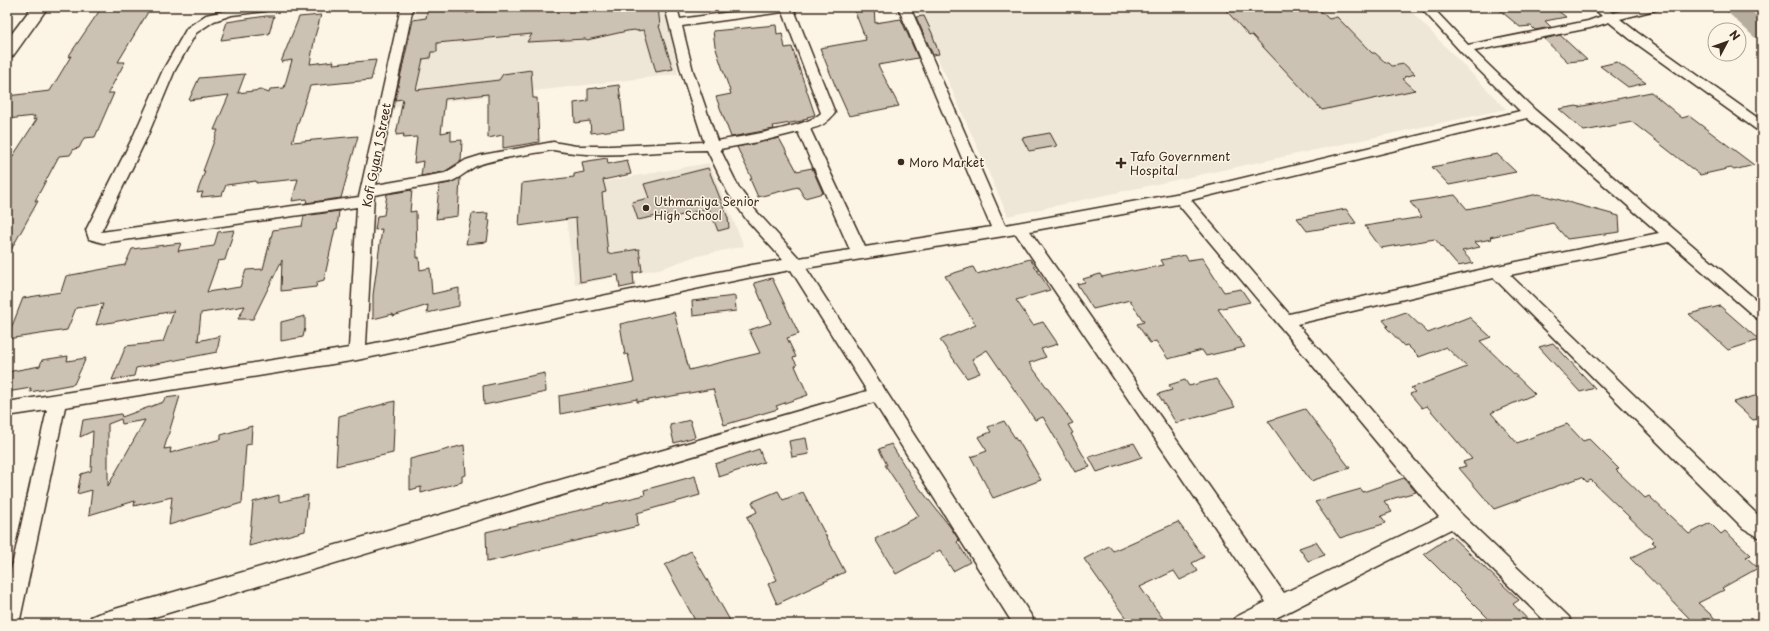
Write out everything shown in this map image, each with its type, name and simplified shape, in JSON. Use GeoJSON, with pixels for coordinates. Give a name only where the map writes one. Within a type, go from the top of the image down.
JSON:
{"type":"FeatureCollection","features":[{"type":"Feature","properties":{"kind":"street"},"geometry":{"type":"LineString","coordinates":[[7,52],[40,7]]}},
{"type":"Feature","properties":{"kind":"street"},"geometry":{"type":"LineString","coordinates":[[265,7],[231,12],[210,18],[192,31],[170,70],[140,138],[93,230],[94,235],[103,238],[366,196],[449,176],[476,161],[553,146],[576,150],[611,151],[686,146],[712,146],[758,138],[814,124],[824,118],[828,113],[787,8],[675,23]]}},
{"type":"Feature","properties":{"kind":"street","name":"Kofi Gyan 1 Street"},"geometry":{"type":"LineString","coordinates":[[356,353],[366,196],[407,7]]}},
{"type":"Feature","properties":{"kind":"street"},"geometry":{"type":"LineString","coordinates":[[671,7],[687,71],[712,146],[733,190],[751,215],[796,265],[1025,624]]}},
{"type":"Feature","properties":{"kind":"street"},"geometry":{"type":"LineString","coordinates":[[904,7],[1000,231]]}},
{"type":"Feature","properties":{"kind":"street"},"geometry":{"type":"LineString","coordinates":[[1426,7],[1465,49],[1530,113],[1670,236],[1762,314]]}},
{"type":"Feature","properties":{"kind":"street"},"geometry":{"type":"LineString","coordinates":[[1598,7],[1610,18],[1762,127]]}},
{"type":"Feature","properties":{"kind":"street"},"geometry":{"type":"LineString","coordinates":[[1465,49],[1590,24],[1655,7]]}},
{"type":"Feature","properties":{"kind":"street"},"geometry":{"type":"LineString","coordinates":[[7,409],[356,353],[752,271],[1020,228],[1181,198],[1530,113]]}},
{"type":"Feature","properties":{"kind":"street"},"geometry":{"type":"LineString","coordinates":[[802,127],[860,254]]}},
{"type":"Feature","properties":{"kind":"street"},"geometry":{"type":"LineString","coordinates":[[1181,198],[1453,519],[1562,624]]}},
{"type":"Feature","properties":{"kind":"street"},"geometry":{"type":"LineString","coordinates":[[1020,228],[1280,604]]}},
{"type":"Feature","properties":{"kind":"street"},"geometry":{"type":"LineString","coordinates":[[1284,321],[1497,272],[1670,236]]}},
{"type":"Feature","properties":{"kind":"street"},"geometry":{"type":"LineString","coordinates":[[1497,272],[1750,522],[1762,530]]}},
{"type":"Feature","properties":{"kind":"street"},"geometry":{"type":"LineString","coordinates":[[98,624],[879,394]]}},
{"type":"Feature","properties":{"kind":"street"},"geometry":{"type":"LineString","coordinates":[[9,624],[57,402]]}},
{"type":"Feature","properties":{"kind":"street"},"geometry":{"type":"LineString","coordinates":[[1243,624],[1280,604],[1453,519]]}},
{"type":"Feature","properties":{"kind":"shaded area"},"geometry":{"type":"Polygon","coordinates":[[[413,7],[666,7],[678,74],[391,108],[413,7]]]}},
{"type":"Feature","properties":{"kind":"shaded area","name":"Tafo Government Hospital"},"geometry":{"type":"Polygon","coordinates":[[[915,7],[1407,7],[1506,109],[1008,216],[915,7]]]}},
{"type":"Feature","properties":{"kind":"shaded area","name":"Uthmaniya Senior High School"},"geometry":{"type":"Polygon","coordinates":[[[709,163],[744,246],[693,257],[663,268],[575,285],[562,189],[709,163]]]}},
{"type":"Feature","properties":{"kind":"building"},"geometry":{"type":"Polygon","coordinates":[[[102,7],[151,7],[118,62],[125,62],[108,93],[114,93],[95,137],[84,138],[79,148],[74,149],[70,155],[59,156],[35,201],[38,201],[7,257],[7,165],[37,119],[33,120],[35,116],[7,119],[7,96],[50,91],[71,56],[68,57],[102,7]]]}},
{"type":"Feature","properties":{"kind":"building"},"geometry":{"type":"Polygon","coordinates":[[[428,7],[467,7],[466,13],[515,7],[658,7],[659,26],[673,69],[656,72],[644,30],[627,31],[587,40],[527,42],[532,34],[437,43],[437,52],[431,52],[430,58],[423,59],[416,90],[499,80],[503,74],[531,70],[533,98],[537,98],[539,142],[503,148],[503,135],[488,138],[488,94],[445,99],[441,133],[451,131],[451,141],[462,140],[461,161],[444,172],[421,176],[423,161],[414,163],[417,137],[403,138],[404,134],[396,135],[403,99],[395,100],[413,20],[426,18],[428,7]]]}},
{"type":"Feature","properties":{"kind":"building"},"geometry":{"type":"Polygon","coordinates":[[[853,7],[874,7],[875,23],[901,19],[918,58],[878,65],[899,106],[849,116],[820,48],[866,40],[853,7]]]}},
{"type":"Feature","properties":{"kind":"building"},"geometry":{"type":"Polygon","coordinates":[[[1223,7],[1316,7],[1329,19],[1337,17],[1372,53],[1375,53],[1386,63],[1389,63],[1392,66],[1404,64],[1415,74],[1404,77],[1405,78],[1403,79],[1415,90],[1322,110],[1252,35],[1249,36],[1223,7]]]}},
{"type":"Feature","properties":{"kind":"building"},"geometry":{"type":"Polygon","coordinates":[[[1496,7],[1553,7],[1566,17],[1545,21],[1551,27],[1535,30],[1531,26],[1520,27],[1496,7]]]}},
{"type":"Feature","properties":{"kind":"building"},"geometry":{"type":"Polygon","coordinates":[[[321,15],[315,36],[310,64],[334,61],[333,64],[376,60],[371,80],[310,86],[292,142],[358,136],[341,198],[306,203],[307,199],[292,201],[298,179],[256,183],[256,181],[226,185],[222,195],[201,197],[203,192],[197,193],[205,171],[203,171],[218,130],[214,130],[229,95],[189,100],[199,78],[245,74],[238,93],[261,90],[269,93],[270,89],[284,88],[292,60],[281,62],[299,17],[321,15]]]}},
{"type":"Feature","properties":{"kind":"building"},"geometry":{"type":"Polygon","coordinates":[[[274,16],[269,34],[221,40],[227,22],[274,16]]]}},
{"type":"Feature","properties":{"kind":"building"},"geometry":{"type":"Polygon","coordinates":[[[924,16],[939,54],[933,55],[916,17],[924,16]]]}},
{"type":"Feature","properties":{"kind":"building"},"geometry":{"type":"Polygon","coordinates":[[[776,25],[777,34],[782,33],[785,48],[792,47],[815,115],[803,119],[804,121],[773,126],[774,129],[731,137],[716,97],[731,94],[715,46],[713,31],[776,25]]]}},
{"type":"Feature","properties":{"kind":"building"},"geometry":{"type":"Polygon","coordinates":[[[1560,35],[1587,60],[1568,62],[1544,39],[1560,35]]]}},
{"type":"Feature","properties":{"kind":"building"},"geometry":{"type":"Polygon","coordinates":[[[1617,62],[1646,83],[1628,87],[1600,66],[1617,62]]]}},
{"type":"Feature","properties":{"kind":"building"},"geometry":{"type":"Polygon","coordinates":[[[619,85],[624,129],[591,133],[590,121],[575,123],[574,103],[588,101],[588,89],[619,85]]]}},
{"type":"Feature","properties":{"kind":"building"},"geometry":{"type":"Polygon","coordinates":[[[1651,92],[1682,118],[1689,116],[1754,165],[1734,170],[1731,168],[1700,175],[1632,122],[1584,131],[1559,109],[1578,107],[1651,92]]]}},
{"type":"Feature","properties":{"kind":"building"},"geometry":{"type":"Polygon","coordinates":[[[1050,133],[1057,146],[1029,151],[1022,138],[1050,133]]]}},
{"type":"Feature","properties":{"kind":"building"},"geometry":{"type":"Polygon","coordinates":[[[779,138],[797,171],[812,168],[823,193],[805,198],[798,187],[758,197],[750,179],[752,179],[737,147],[779,138]]]}},
{"type":"Feature","properties":{"kind":"building"},"geometry":{"type":"Polygon","coordinates":[[[1497,154],[1516,172],[1449,185],[1432,167],[1497,154]]]}},
{"type":"Feature","properties":{"kind":"building"},"geometry":{"type":"Polygon","coordinates":[[[607,158],[608,164],[627,160],[631,174],[603,180],[606,192],[602,193],[608,254],[639,249],[642,271],[633,273],[634,285],[620,288],[618,275],[580,282],[576,218],[519,226],[522,183],[574,177],[574,174],[584,172],[582,162],[607,158]]]}},
{"type":"Feature","properties":{"kind":"building"},"geometry":{"type":"Polygon","coordinates":[[[708,168],[728,218],[729,228],[718,231],[709,208],[667,219],[666,214],[638,220],[632,202],[649,198],[644,184],[708,168]]]}},
{"type":"Feature","properties":{"kind":"building"},"geometry":{"type":"Polygon","coordinates":[[[460,178],[458,216],[436,219],[439,185],[450,183],[460,178]]]}},
{"type":"Feature","properties":{"kind":"building"},"geometry":{"type":"Polygon","coordinates":[[[412,190],[410,212],[416,211],[417,258],[419,257],[420,270],[430,268],[432,294],[459,288],[459,306],[427,313],[428,305],[393,316],[393,314],[373,319],[373,295],[382,229],[375,230],[377,216],[384,215],[387,194],[412,190]]]}},
{"type":"Feature","properties":{"kind":"building"},"geometry":{"type":"Polygon","coordinates":[[[1538,194],[1619,216],[1620,232],[1567,239],[1553,223],[1490,237],[1492,239],[1475,242],[1480,247],[1462,251],[1473,263],[1458,266],[1435,239],[1381,248],[1365,226],[1422,217],[1410,202],[1455,195],[1467,209],[1538,194]]]}},
{"type":"Feature","properties":{"kind":"building"},"geometry":{"type":"Polygon","coordinates":[[[1346,209],[1356,223],[1307,231],[1297,218],[1346,209]]]}},
{"type":"Feature","properties":{"kind":"building"},"geometry":{"type":"Polygon","coordinates":[[[339,211],[337,229],[335,229],[324,280],[317,282],[316,287],[281,291],[282,260],[253,319],[238,319],[245,306],[201,313],[198,341],[220,336],[217,352],[136,368],[134,376],[112,380],[126,346],[163,342],[174,311],[96,325],[103,304],[76,308],[67,330],[7,339],[23,298],[61,292],[66,276],[125,265],[132,249],[181,243],[178,251],[214,246],[218,232],[234,230],[225,260],[218,261],[207,292],[240,287],[246,270],[263,269],[273,230],[302,226],[304,216],[339,211]]]}},
{"type":"Feature","properties":{"kind":"building"},"geometry":{"type":"Polygon","coordinates":[[[488,213],[487,220],[490,220],[487,242],[466,244],[472,214],[488,213]]]}},
{"type":"Feature","properties":{"kind":"building"},"geometry":{"type":"Polygon","coordinates":[[[1185,255],[1188,260],[1202,258],[1224,292],[1241,289],[1250,302],[1218,309],[1245,347],[1206,356],[1202,350],[1168,359],[1156,341],[1150,343],[1137,324],[1144,322],[1130,300],[1093,309],[1077,284],[1085,282],[1083,279],[1100,274],[1102,277],[1164,265],[1161,260],[1185,255]]]}},
{"type":"Feature","properties":{"kind":"building"},"geometry":{"type":"Polygon","coordinates":[[[1030,259],[1050,290],[1016,300],[1033,325],[1043,322],[1058,344],[1041,349],[1046,357],[1029,363],[1073,423],[1068,425],[1073,433],[1071,434],[1090,467],[1075,472],[1043,417],[1035,420],[987,350],[972,359],[980,373],[967,378],[940,340],[976,325],[945,276],[973,267],[977,274],[1030,259]]]}},
{"type":"Feature","properties":{"kind":"building"},"geometry":{"type":"Polygon","coordinates":[[[772,278],[799,334],[787,338],[796,357],[793,358],[797,365],[795,366],[808,395],[776,406],[778,409],[724,425],[713,389],[637,402],[637,399],[560,414],[559,396],[634,382],[628,354],[625,355],[620,324],[674,312],[689,370],[760,353],[749,330],[771,323],[754,283],[772,278]]]}},
{"type":"Feature","properties":{"kind":"building"},"geometry":{"type":"Polygon","coordinates":[[[735,296],[736,311],[693,316],[692,301],[735,296]]]}},
{"type":"Feature","properties":{"kind":"building"},"geometry":{"type":"Polygon","coordinates":[[[1720,306],[1759,340],[1728,350],[1689,314],[1720,306]]]}},
{"type":"Feature","properties":{"kind":"building"},"geometry":{"type":"Polygon","coordinates":[[[1406,312],[1428,333],[1469,317],[1491,337],[1480,341],[1535,394],[1491,413],[1517,443],[1567,424],[1583,441],[1589,439],[1619,469],[1616,470],[1645,498],[1649,496],[1689,534],[1710,523],[1721,534],[1725,531],[1751,555],[1746,557],[1758,568],[1722,588],[1724,590],[1698,603],[1721,624],[1695,624],[1630,558],[1656,545],[1652,542],[1654,541],[1591,480],[1587,482],[1582,477],[1494,509],[1459,468],[1466,466],[1463,462],[1472,459],[1427,406],[1422,408],[1410,394],[1415,392],[1411,388],[1467,367],[1446,347],[1419,357],[1407,345],[1404,346],[1386,327],[1388,326],[1383,320],[1406,312]]]}},
{"type":"Feature","properties":{"kind":"building"},"geometry":{"type":"Polygon","coordinates":[[[305,316],[303,337],[281,341],[281,322],[305,316]]]}},
{"type":"Feature","properties":{"kind":"building"},"geometry":{"type":"Polygon","coordinates":[[[1553,343],[1595,388],[1580,392],[1539,347],[1553,343]]]}},
{"type":"Feature","properties":{"kind":"building"},"geometry":{"type":"Polygon","coordinates":[[[68,356],[67,361],[86,358],[74,384],[30,392],[31,388],[7,392],[7,372],[40,366],[42,360],[68,356]]]}},
{"type":"Feature","properties":{"kind":"building"},"geometry":{"type":"Polygon","coordinates":[[[545,373],[546,392],[484,405],[483,386],[545,373]]]}},
{"type":"Feature","properties":{"kind":"building"},"geometry":{"type":"Polygon","coordinates":[[[1216,379],[1235,407],[1176,423],[1158,394],[1172,390],[1169,385],[1185,380],[1189,386],[1216,379]]]}},
{"type":"Feature","properties":{"kind":"building"},"geometry":{"type":"Polygon","coordinates":[[[1762,394],[1762,418],[1753,420],[1733,402],[1762,394]]]}},
{"type":"Feature","properties":{"kind":"building"},"geometry":{"type":"Polygon","coordinates":[[[180,396],[164,449],[171,448],[170,453],[221,439],[221,435],[252,426],[251,444],[246,445],[242,503],[169,525],[172,497],[134,506],[135,501],[89,515],[92,490],[77,494],[81,474],[91,471],[93,431],[80,437],[83,420],[121,414],[122,417],[163,402],[165,398],[180,396]],[[121,419],[108,424],[108,486],[145,420],[122,424],[121,419]]]}},
{"type":"Feature","properties":{"kind":"building"},"geometry":{"type":"Polygon","coordinates":[[[395,401],[393,453],[336,466],[339,416],[395,401]]]}},
{"type":"Feature","properties":{"kind":"building"},"geometry":{"type":"Polygon","coordinates":[[[1305,409],[1350,468],[1311,481],[1268,421],[1305,409]]]}},
{"type":"Feature","properties":{"kind":"building"},"geometry":{"type":"Polygon","coordinates":[[[690,420],[695,437],[674,443],[670,425],[690,420]]]}},
{"type":"Feature","properties":{"kind":"building"},"geometry":{"type":"Polygon","coordinates":[[[1004,421],[1017,441],[1018,440],[1041,480],[993,498],[971,457],[987,451],[978,437],[991,432],[988,427],[1004,421]]]}},
{"type":"Feature","properties":{"kind":"building"},"geometry":{"type":"Polygon","coordinates":[[[806,438],[809,454],[792,457],[789,441],[806,438]]]}},
{"type":"Feature","properties":{"kind":"building"},"geometry":{"type":"Polygon","coordinates":[[[1134,443],[1142,457],[1097,472],[1089,457],[1134,443]]]}},
{"type":"Feature","properties":{"kind":"building"},"geometry":{"type":"Polygon","coordinates":[[[891,444],[914,481],[951,528],[959,540],[957,542],[970,562],[953,571],[940,550],[896,574],[875,539],[919,516],[885,465],[887,465],[879,449],[891,444]]]}},
{"type":"Feature","properties":{"kind":"building"},"geometry":{"type":"Polygon","coordinates":[[[464,445],[466,475],[462,476],[462,482],[421,493],[421,487],[410,490],[410,459],[464,445]]]}},
{"type":"Feature","properties":{"kind":"building"},"geometry":{"type":"Polygon","coordinates":[[[759,449],[764,462],[719,477],[715,464],[759,449]]]}},
{"type":"Feature","properties":{"kind":"building"},"geometry":{"type":"Polygon","coordinates":[[[695,476],[700,495],[637,513],[638,526],[487,562],[486,532],[645,495],[644,490],[695,476]]]}},
{"type":"Feature","properties":{"kind":"building"},"geometry":{"type":"Polygon","coordinates":[[[1404,478],[1416,492],[1384,501],[1392,512],[1381,516],[1386,523],[1340,538],[1315,502],[1361,489],[1363,492],[1404,478]]]}},
{"type":"Feature","properties":{"kind":"building"},"geometry":{"type":"Polygon","coordinates":[[[778,491],[783,500],[803,492],[845,572],[777,604],[768,584],[777,580],[747,517],[757,512],[752,502],[778,491]]]}},
{"type":"Feature","properties":{"kind":"building"},"geometry":{"type":"Polygon","coordinates":[[[279,495],[279,502],[308,495],[305,531],[249,546],[253,502],[279,495]]]}},
{"type":"Feature","properties":{"kind":"building"},"geometry":{"type":"Polygon","coordinates":[[[1178,522],[1204,557],[1192,563],[1198,571],[1180,580],[1174,571],[1140,587],[1167,624],[1130,624],[1084,559],[1109,546],[1113,551],[1178,522]]]}},
{"type":"Feature","properties":{"kind":"building"},"geometry":{"type":"Polygon","coordinates":[[[1451,536],[1519,600],[1513,604],[1532,624],[1494,624],[1424,554],[1451,536]]]}},
{"type":"Feature","properties":{"kind":"building"},"geometry":{"type":"Polygon","coordinates":[[[1316,542],[1325,555],[1308,561],[1299,548],[1316,542]]]}},
{"type":"Feature","properties":{"kind":"building"},"geometry":{"type":"Polygon","coordinates":[[[691,551],[732,624],[697,624],[665,565],[691,551]]]}},
{"type":"Feature","properties":{"kind":"waterway"},"geometry":{"type":"LineString","coordinates":[[1733,7],[1762,32]]}},
{"type":"Feature","properties":{"kind":"place","name":"Moro Market"},"geometry":{"type":"Point","coordinates":[901,162]}},
{"type":"Feature","properties":{"kind":"place","name":"Tafo Government Hospital"},"geometry":{"type":"Point","coordinates":[1121,163]}},
{"type":"Feature","properties":{"kind":"place","name":"Uthmaniya Senior High School"},"geometry":{"type":"Point","coordinates":[646,208]}}]}
